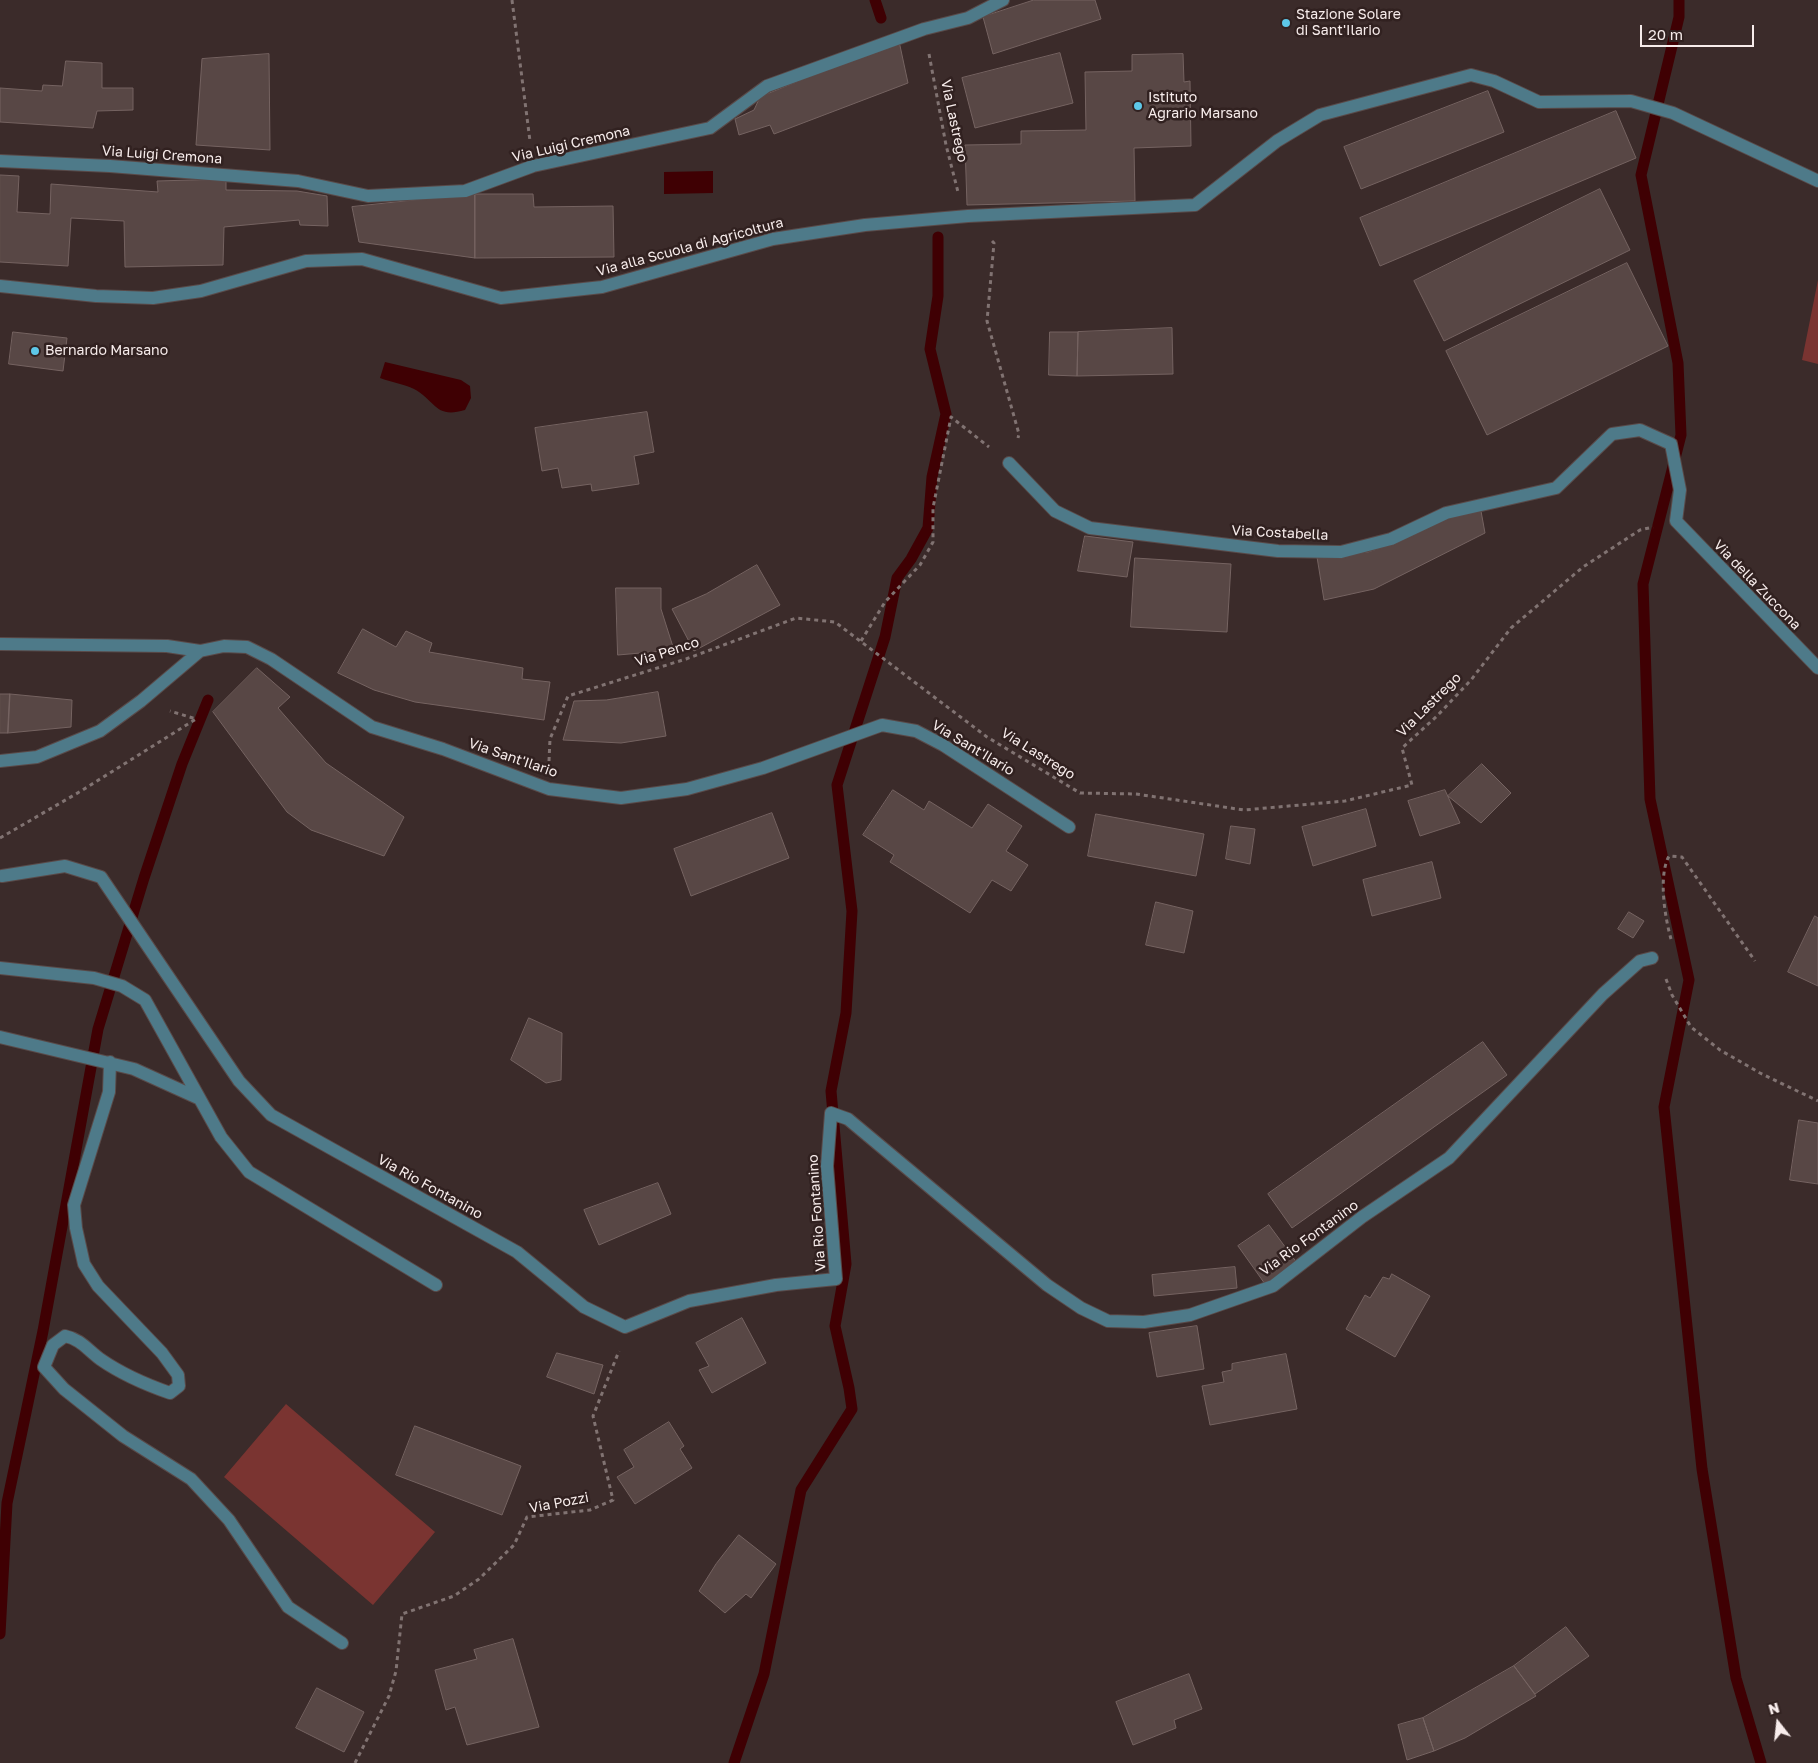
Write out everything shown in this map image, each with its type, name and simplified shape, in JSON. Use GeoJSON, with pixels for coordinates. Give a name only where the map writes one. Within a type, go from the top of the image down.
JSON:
{"type":"FeatureCollection","features":[{"type":"Feature","properties":{"kind":"street","name":"Via Luigi Cremona"},"geometry":{"type":"LineString","coordinates":[[0,161],[110,166],[298,180],[368,196],[464,190],[533,166],[710,128],[767,86],[924,29],[968,18],[1003,0]]}},
{"type":"Feature","properties":{"kind":"street","name":"Via alla Scuola di Agricoltura"},"geometry":{"type":"LineString","coordinates":[[0,286],[96,296],[153,298],[201,291],[306,261],[362,260],[501,298],[602,287],[773,239],[865,226],[966,216],[1195,205],[1277,141],[1320,115],[1471,75],[1494,81],[1539,102],[1631,100],[1673,113],[1818,181]]}},
{"type":"Feature","properties":{"kind":"street","name":"Via Costabella"},"geometry":{"type":"LineString","coordinates":[[1009,463],[1055,511],[1090,528],[1278,551],[1341,552],[1391,539],[1446,513],[1556,488],[1612,434],[1640,430],[1671,444],[1680,490],[1676,521]]}},
{"type":"Feature","properties":{"kind":"street","name":"Via della Zuccona"},"geometry":{"type":"LineString","coordinates":[[1676,521],[1818,668]]}},
{"type":"Feature","properties":{"kind":"street"},"geometry":{"type":"LineString","coordinates":[[0,644],[167,646],[200,652]]}},
{"type":"Feature","properties":{"kind":"street","name":"Via Sant'Ilario"},"geometry":{"type":"LineString","coordinates":[[0,761],[37,758],[100,732],[200,652],[224,646],[247,647],[271,659],[372,727],[443,749],[549,789],[621,798],[687,788],[763,768],[882,725],[916,732],[943,745],[1069,827]]}},
{"type":"Feature","properties":{"kind":"street","name":"Via Rio Fontanino"},"geometry":{"type":"LineString","coordinates":[[1,876],[65,866],[102,877],[239,1081],[271,1115],[517,1252],[584,1307],[625,1327],[689,1301],[776,1285],[836,1279],[827,1166],[831,1113],[848,1119],[1047,1285],[1081,1308],[1108,1321],[1144,1322],[1190,1315],[1219,1306],[1274,1286],[1362,1217],[1449,1158],[1603,994],[1640,961],[1652,958]]}},
{"type":"Feature","properties":{"kind":"street"},"geometry":{"type":"LineString","coordinates":[[0,968],[94,978],[122,986],[145,1000],[221,1137],[249,1172],[436,1285]]}},
{"type":"Feature","properties":{"kind":"street"},"geometry":{"type":"LineString","coordinates":[[0,1037],[134,1069],[198,1098]]}},
{"type":"Feature","properties":{"kind":"street"},"geometry":{"type":"LineString","coordinates":[[110,1062],[109,1092],[74,1205],[76,1228],[84,1264],[98,1286],[162,1353],[178,1376],[179,1386],[170,1393],[154,1388],[101,1359],[76,1339],[64,1336],[53,1345],[44,1367],[64,1389],[123,1436],[191,1479],[229,1520],[288,1607],[342,1643]]}},
{"type":"Feature","properties":{"kind":"path"},"geometry":{"type":"LineString","coordinates":[[512,0],[533,166]]}},
{"type":"Feature","properties":{"kind":"path","name":"Via Lastrego"},"geometry":{"type":"LineString","coordinates":[[924,29],[946,145],[966,216]]}},
{"type":"Feature","properties":{"kind":"path"},"geometry":{"type":"LineString","coordinates":[[860,642],[885,602],[920,565],[934,542],[933,508],[951,417],[1009,463],[1019,434],[987,321],[994,243]]}},
{"type":"Feature","properties":{"kind":"path","name":"Via Lastrego"},"geometry":{"type":"LineString","coordinates":[[860,642],[987,736],[1080,793],[1136,794],[1244,810],[1344,801],[1412,785],[1402,748],[1437,716],[1471,680],[1511,628],[1583,567],[1640,530],[1676,521]]}},
{"type":"Feature","properties":{"kind":"path","name":"Via Penco"},"geometry":{"type":"LineString","coordinates":[[549,789],[550,739],[568,696],[686,658],[796,618],[835,622],[860,642]]}},
{"type":"Feature","properties":{"kind":"path"},"geometry":{"type":"LineString","coordinates":[[0,838],[81,792],[196,719],[141,701]]}},
{"type":"Feature","properties":{"kind":"path"},"geometry":{"type":"LineString","coordinates":[[1652,958],[1674,953],[1663,894],[1666,861],[1669,856],[1682,858],[1755,961]]}},
{"type":"Feature","properties":{"kind":"path"},"geometry":{"type":"LineString","coordinates":[[1652,958],[1663,968],[1672,995],[1691,1027],[1720,1050],[1760,1074],[1818,1101]]}},
{"type":"Feature","properties":{"kind":"path","name":"Via Pozzi"},"geometry":{"type":"LineString","coordinates":[[355,1763],[389,1696],[396,1671],[402,1614],[454,1596],[479,1579],[514,1545],[527,1517],[590,1510],[613,1500],[594,1416],[624,1338],[625,1327]]}},
{"type":"Feature","properties":{"kind":"shaded area"},"geometry":{"type":"Polygon","coordinates":[[[713,171],[713,193],[664,194],[664,172],[713,171]]]}},
{"type":"Feature","properties":{"kind":"shaded area"},"geometry":{"type":"Polygon","coordinates":[[[1818,280],[1818,364],[1802,360],[1818,280]]]}},
{"type":"Feature","properties":{"kind":"shaded area"},"geometry":{"type":"Polygon","coordinates":[[[385,362],[461,380],[470,386],[471,398],[465,410],[447,412],[441,410],[414,389],[380,378],[385,362]]]}},
{"type":"Feature","properties":{"kind":"shaded area"},"geometry":{"type":"Polygon","coordinates":[[[286,1404],[435,1532],[373,1605],[224,1477],[286,1404]]]}},
{"type":"Feature","properties":{"kind":"building"},"geometry":{"type":"Polygon","coordinates":[[[1034,0],[1095,0],[1101,19],[993,54],[983,17],[1034,0]]]}},
{"type":"Feature","properties":{"kind":"building"},"geometry":{"type":"Polygon","coordinates":[[[899,41],[908,83],[774,134],[770,125],[739,135],[735,119],[754,110],[760,97],[899,41]]]}},
{"type":"Feature","properties":{"kind":"building"},"geometry":{"type":"Polygon","coordinates":[[[1060,53],[1073,103],[975,128],[962,78],[1060,53]]]}},
{"type":"Feature","properties":{"kind":"building"},"geometry":{"type":"Polygon","coordinates":[[[269,54],[270,150],[196,145],[202,59],[269,54]]]}},
{"type":"Feature","properties":{"kind":"building","name":"Istituto Agrario Marsano"},"geometry":{"type":"Polygon","coordinates":[[[1183,54],[1184,82],[1190,81],[1191,146],[1134,148],[1135,201],[967,205],[965,145],[1021,144],[1021,131],[1086,130],[1085,72],[1132,71],[1132,55],[1183,54]]]}},
{"type":"Feature","properties":{"kind":"building"},"geometry":{"type":"Polygon","coordinates":[[[66,61],[102,63],[102,88],[133,88],[133,110],[97,111],[93,128],[0,122],[0,88],[42,91],[43,85],[62,86],[66,61]]]}},
{"type":"Feature","properties":{"kind":"building"},"geometry":{"type":"Polygon","coordinates":[[[1488,91],[1504,132],[1361,189],[1344,147],[1488,91]]]}},
{"type":"Feature","properties":{"kind":"building"},"geometry":{"type":"Polygon","coordinates":[[[1616,111],[1636,158],[1380,266],[1360,218],[1616,111]]]}},
{"type":"Feature","properties":{"kind":"building"},"geometry":{"type":"Polygon","coordinates":[[[0,175],[19,176],[17,212],[50,214],[51,184],[158,192],[157,181],[226,179],[226,190],[297,191],[327,196],[328,226],[300,225],[299,220],[224,227],[223,265],[125,267],[124,221],[71,218],[68,266],[0,262],[0,175]]]}},
{"type":"Feature","properties":{"kind":"building"},"geometry":{"type":"Polygon","coordinates":[[[1600,189],[1630,250],[1444,341],[1414,281],[1600,189]]]}},
{"type":"Feature","properties":{"kind":"building"},"geometry":{"type":"Polygon","coordinates":[[[475,194],[533,194],[534,207],[613,206],[614,257],[475,258],[475,194]]]}},
{"type":"Feature","properties":{"kind":"building"},"geometry":{"type":"Polygon","coordinates":[[[475,194],[475,258],[359,242],[352,207],[475,194]]]}},
{"type":"Feature","properties":{"kind":"building"},"geometry":{"type":"Polygon","coordinates":[[[1627,263],[1668,346],[1487,435],[1446,351],[1627,263]]]}},
{"type":"Feature","properties":{"kind":"building"},"geometry":{"type":"Polygon","coordinates":[[[1172,328],[1173,374],[1077,376],[1078,332],[1172,328]]]}},
{"type":"Feature","properties":{"kind":"building"},"geometry":{"type":"Polygon","coordinates":[[[13,332],[67,338],[63,371],[9,364],[13,332]]]}},
{"type":"Feature","properties":{"kind":"building"},"geometry":{"type":"Polygon","coordinates":[[[1050,332],[1078,332],[1077,376],[1049,375],[1050,332]]]}},
{"type":"Feature","properties":{"kind":"building"},"geometry":{"type":"Polygon","coordinates":[[[647,412],[654,452],[634,456],[639,484],[592,491],[591,484],[562,488],[558,468],[542,471],[535,428],[647,412]]]}},
{"type":"Feature","properties":{"kind":"building"},"geometry":{"type":"Polygon","coordinates":[[[1481,511],[1485,533],[1374,589],[1324,600],[1317,557],[1368,552],[1394,543],[1448,518],[1481,511]]]}},
{"type":"Feature","properties":{"kind":"building"},"geometry":{"type":"Polygon","coordinates":[[[1085,536],[1133,542],[1127,577],[1078,571],[1085,536]]]}},
{"type":"Feature","properties":{"kind":"building"},"geometry":{"type":"Polygon","coordinates":[[[1135,558],[1231,564],[1227,632],[1131,627],[1135,558]]]}},
{"type":"Feature","properties":{"kind":"building"},"geometry":{"type":"Polygon","coordinates":[[[757,565],[780,605],[694,651],[672,609],[706,594],[757,565]]]}},
{"type":"Feature","properties":{"kind":"building"},"geometry":{"type":"Polygon","coordinates":[[[616,588],[661,588],[661,609],[674,650],[618,655],[616,588]]]}},
{"type":"Feature","properties":{"kind":"building"},"geometry":{"type":"Polygon","coordinates":[[[363,629],[396,647],[406,631],[432,643],[429,652],[523,668],[522,679],[550,682],[544,720],[415,702],[374,690],[338,673],[363,629]]]}},
{"type":"Feature","properties":{"kind":"building"},"geometry":{"type":"Polygon","coordinates":[[[257,668],[290,697],[278,708],[326,763],[404,817],[384,856],[311,830],[287,812],[213,712],[257,668]]]}},
{"type":"Feature","properties":{"kind":"building"},"geometry":{"type":"Polygon","coordinates":[[[658,692],[666,736],[621,743],[563,740],[574,701],[606,700],[658,692]]]}},
{"type":"Feature","properties":{"kind":"building"},"geometry":{"type":"Polygon","coordinates":[[[0,694],[10,694],[8,733],[0,733],[0,694]]]}},
{"type":"Feature","properties":{"kind":"building"},"geometry":{"type":"Polygon","coordinates":[[[10,694],[72,700],[71,727],[8,733],[10,694]]]}},
{"type":"Feature","properties":{"kind":"building"},"geometry":{"type":"Polygon","coordinates":[[[1482,764],[1511,793],[1481,823],[1448,796],[1482,764]]]}},
{"type":"Feature","properties":{"kind":"building"},"geometry":{"type":"Polygon","coordinates":[[[893,790],[924,810],[929,801],[972,828],[988,804],[1022,826],[1006,851],[1028,865],[1011,891],[992,880],[970,913],[890,862],[894,855],[863,835],[893,790]]]}},
{"type":"Feature","properties":{"kind":"building"},"geometry":{"type":"Polygon","coordinates":[[[1445,790],[1460,823],[1420,836],[1408,801],[1445,790]]]}},
{"type":"Feature","properties":{"kind":"building"},"geometry":{"type":"Polygon","coordinates":[[[1366,809],[1376,846],[1313,866],[1302,827],[1366,809]]]}},
{"type":"Feature","properties":{"kind":"building"},"geometry":{"type":"Polygon","coordinates":[[[772,813],[789,858],[691,896],[674,849],[772,813]]]}},
{"type":"Feature","properties":{"kind":"building"},"geometry":{"type":"Polygon","coordinates":[[[1096,814],[1204,834],[1196,876],[1088,856],[1096,814]]]}},
{"type":"Feature","properties":{"kind":"building"},"geometry":{"type":"Polygon","coordinates":[[[1231,826],[1255,829],[1250,864],[1226,859],[1231,826]]]}},
{"type":"Feature","properties":{"kind":"building"},"geometry":{"type":"Polygon","coordinates":[[[1432,862],[1441,898],[1372,916],[1363,880],[1432,862]]]}},
{"type":"Feature","properties":{"kind":"building"},"geometry":{"type":"Polygon","coordinates":[[[1156,902],[1193,911],[1184,953],[1146,945],[1156,902]]]}},
{"type":"Feature","properties":{"kind":"building"},"geometry":{"type":"Polygon","coordinates":[[[1629,912],[1644,921],[1633,938],[1618,929],[1629,912]]]}},
{"type":"Feature","properties":{"kind":"building"},"geometry":{"type":"Polygon","coordinates":[[[1815,916],[1818,918],[1818,986],[1788,972],[1815,916]]]}},
{"type":"Feature","properties":{"kind":"building"},"geometry":{"type":"Polygon","coordinates":[[[529,1018],[562,1033],[561,1080],[546,1083],[511,1060],[529,1018]]]}},
{"type":"Feature","properties":{"kind":"building"},"geometry":{"type":"Polygon","coordinates":[[[1483,1042],[1507,1075],[1292,1228],[1268,1194],[1483,1042]]]}},
{"type":"Feature","properties":{"kind":"building"},"geometry":{"type":"Polygon","coordinates":[[[1799,1120],[1818,1123],[1818,1184],[1790,1180],[1799,1120]]]}},
{"type":"Feature","properties":{"kind":"building"},"geometry":{"type":"Polygon","coordinates":[[[658,1183],[671,1214],[599,1245],[584,1210],[658,1183]]]}},
{"type":"Feature","properties":{"kind":"building"},"geometry":{"type":"Polygon","coordinates":[[[1269,1225],[1297,1263],[1265,1284],[1238,1246],[1269,1225]]]}},
{"type":"Feature","properties":{"kind":"building"},"geometry":{"type":"Polygon","coordinates":[[[1235,1267],[1237,1288],[1154,1296],[1152,1275],[1235,1267]]]}},
{"type":"Feature","properties":{"kind":"building"},"geometry":{"type":"Polygon","coordinates":[[[1392,1274],[1430,1296],[1395,1357],[1346,1329],[1365,1295],[1370,1298],[1383,1277],[1389,1279],[1392,1274]]]}},
{"type":"Feature","properties":{"kind":"building"},"geometry":{"type":"Polygon","coordinates":[[[742,1318],[766,1363],[712,1393],[699,1370],[709,1366],[696,1343],[742,1318]]]}},
{"type":"Feature","properties":{"kind":"building"},"geometry":{"type":"Polygon","coordinates":[[[1197,1326],[1204,1369],[1157,1377],[1149,1333],[1197,1326]]]}},
{"type":"Feature","properties":{"kind":"building"},"geometry":{"type":"Polygon","coordinates":[[[557,1353],[603,1365],[594,1394],[547,1377],[557,1353]]]}},
{"type":"Feature","properties":{"kind":"building"},"geometry":{"type":"Polygon","coordinates":[[[1286,1354],[1297,1409],[1210,1425],[1202,1386],[1224,1382],[1222,1372],[1232,1370],[1232,1364],[1286,1354]]]}},
{"type":"Feature","properties":{"kind":"building"},"geometry":{"type":"Polygon","coordinates":[[[669,1422],[684,1446],[680,1449],[692,1468],[635,1504],[617,1477],[634,1467],[624,1450],[669,1422]]]}},
{"type":"Feature","properties":{"kind":"building"},"geometry":{"type":"Polygon","coordinates":[[[415,1426],[521,1466],[502,1515],[396,1475],[415,1426]]]}},
{"type":"Feature","properties":{"kind":"building"},"geometry":{"type":"Polygon","coordinates":[[[739,1535],[776,1564],[751,1598],[746,1594],[725,1613],[699,1591],[716,1564],[739,1535]]]}},
{"type":"Feature","properties":{"kind":"building"},"geometry":{"type":"Polygon","coordinates":[[[1566,1627],[1589,1656],[1535,1694],[1514,1666],[1566,1627]]]}},
{"type":"Feature","properties":{"kind":"building"},"geometry":{"type":"Polygon","coordinates":[[[513,1639],[539,1727],[467,1745],[455,1707],[446,1710],[435,1670],[477,1659],[474,1650],[513,1639]]]}},
{"type":"Feature","properties":{"kind":"building"},"geometry":{"type":"Polygon","coordinates":[[[1514,1666],[1536,1696],[1465,1738],[1434,1751],[1423,1718],[1514,1666]]]}},
{"type":"Feature","properties":{"kind":"building"},"geometry":{"type":"Polygon","coordinates":[[[1189,1674],[1202,1709],[1174,1720],[1176,1728],[1133,1745],[1116,1702],[1189,1674]]]}},
{"type":"Feature","properties":{"kind":"building"},"geometry":{"type":"Polygon","coordinates":[[[317,1688],[364,1712],[344,1752],[296,1728],[317,1688]]]}},
{"type":"Feature","properties":{"kind":"building"},"geometry":{"type":"Polygon","coordinates":[[[1423,1718],[1434,1751],[1407,1760],[1398,1725],[1423,1718]]]}},
{"type":"Feature","properties":{"kind":"waterway"},"geometry":{"type":"LineString","coordinates":[[875,0],[881,18]]}},
{"type":"Feature","properties":{"kind":"waterway"},"geometry":{"type":"LineString","coordinates":[[1679,0],[1679,17],[1641,175],[1678,363],[1681,435],[1643,584],[1650,799],[1689,980],[1664,1107],[1702,1469],[1736,1678],[1761,1763]]}},
{"type":"Feature","properties":{"kind":"waterway"},"geometry":{"type":"LineString","coordinates":[[734,1763],[764,1674],[801,1490],[852,1409],[835,1326],[846,1264],[831,1091],[846,1013],[852,911],[837,785],[885,637],[897,578],[911,559],[928,528],[932,477],[946,414],[930,349],[938,296],[938,237]]}},
{"type":"Feature","properties":{"kind":"waterway"},"geometry":{"type":"LineString","coordinates":[[0,1634],[7,1503],[43,1331],[98,1029],[144,878],[182,764],[208,700]]}},
{"type":"Feature","properties":{"kind":"place","name":"Stazione Solare di Sant'Ilario"},"geometry":{"type":"Point","coordinates":[1286,23]}},
{"type":"Feature","properties":{"kind":"place","name":"Istituto Agrario Marsano"},"geometry":{"type":"Point","coordinates":[1138,106]}},
{"type":"Feature","properties":{"kind":"place","name":"Bernardo Marsano"},"geometry":{"type":"Point","coordinates":[35,351]}}]}
